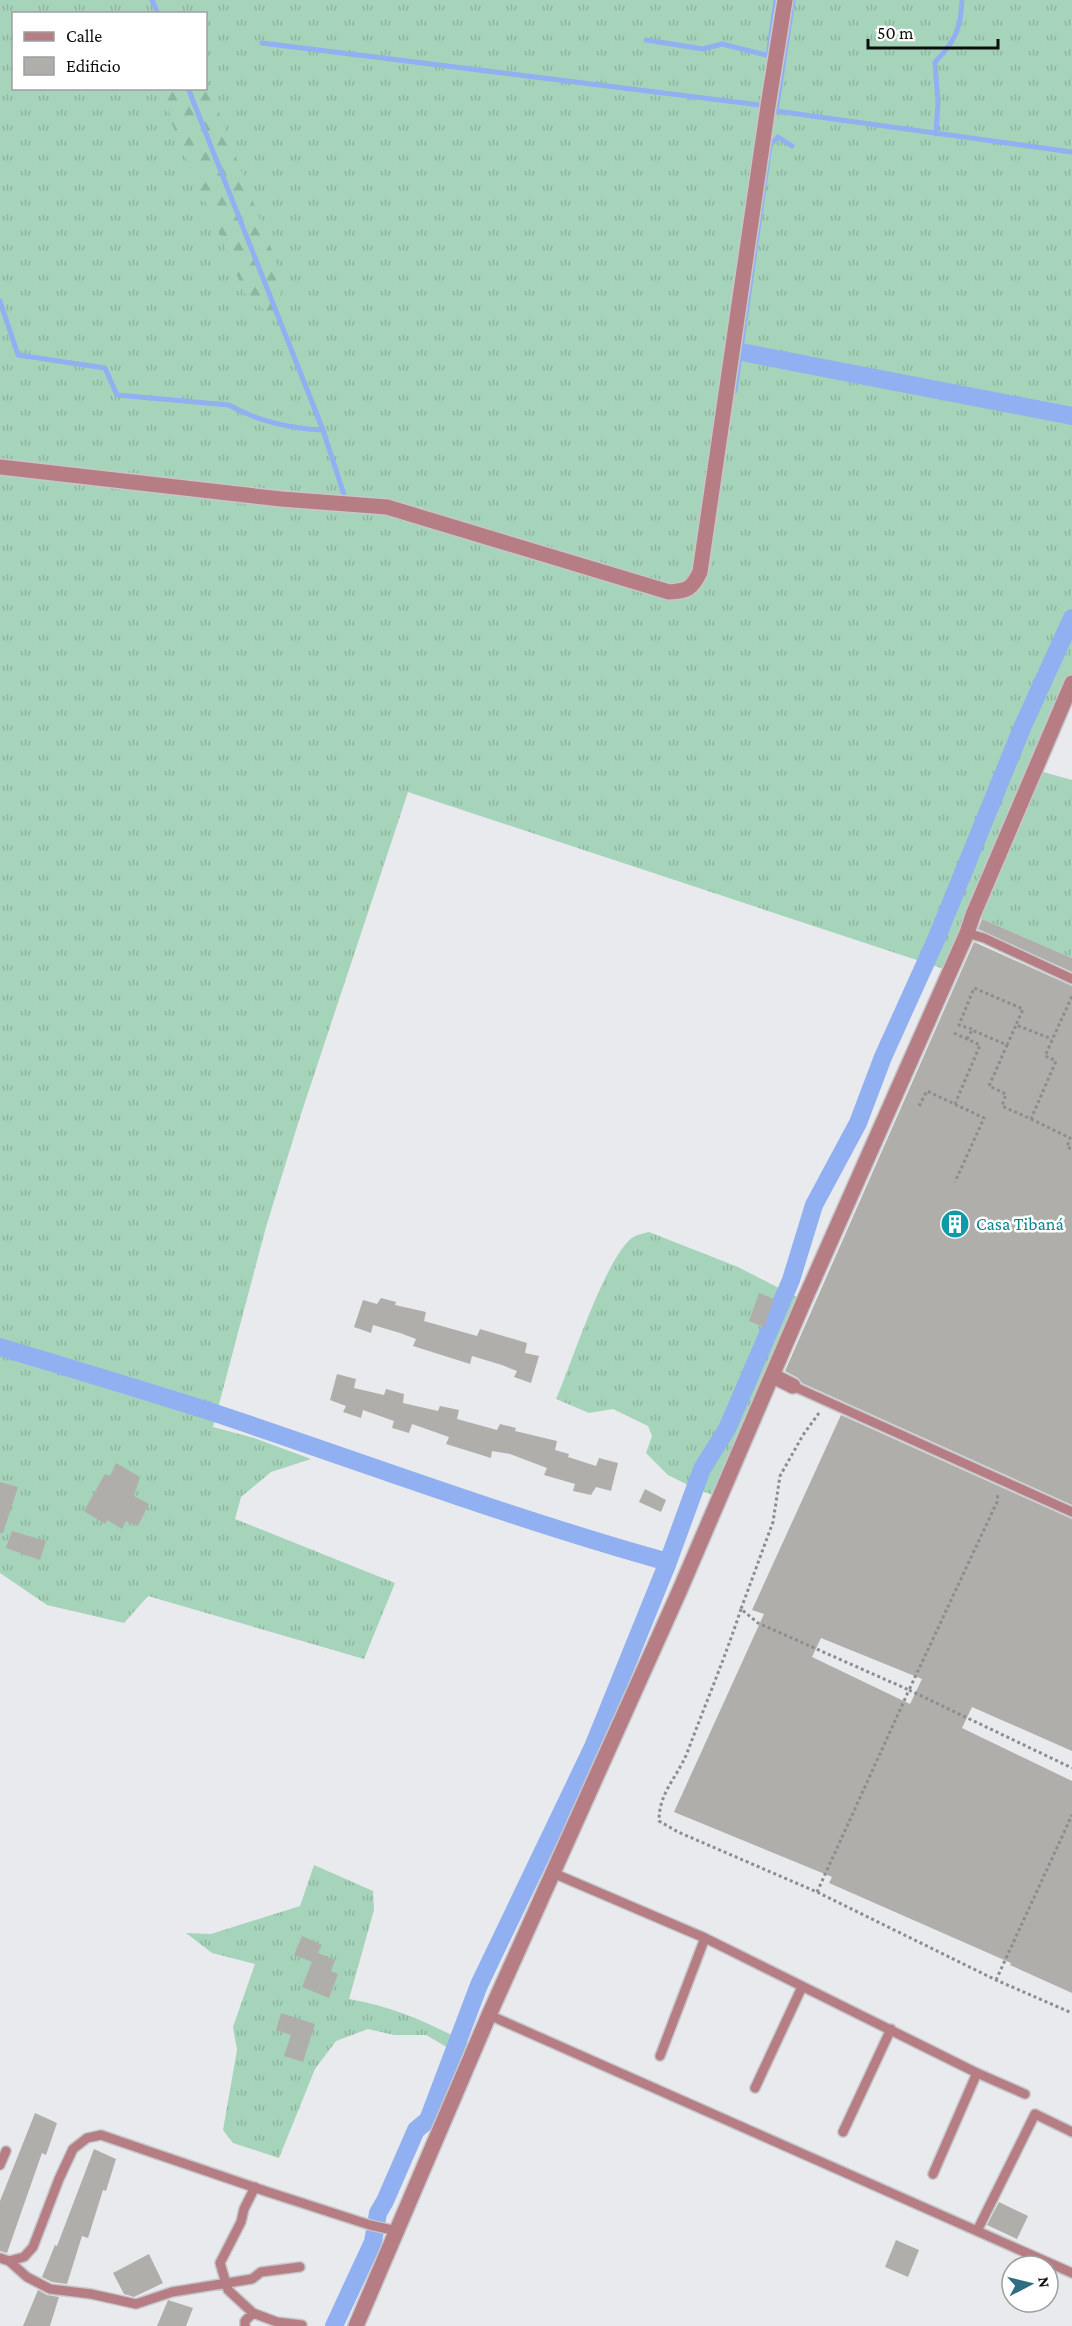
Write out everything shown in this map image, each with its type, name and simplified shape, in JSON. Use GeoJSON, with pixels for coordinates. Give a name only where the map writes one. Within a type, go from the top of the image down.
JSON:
{"type":"FeatureCollection","features":[{"type":"Feature","properties":{"kind":"street"},"geometry":{"type":"LineString","coordinates":[[0,467],[281,499],[387,507],[669,592],[682,591],[694,586],[701,564],[785,0]]}},
{"type":"Feature","properties":{"kind":"street"},"geometry":{"type":"LineString","coordinates":[[356,2326],[489,2015],[967,933],[1072,683]]}},
{"type":"Feature","properties":{"kind":"street"},"geometry":{"type":"LineString","coordinates":[[773,1376],[793,1386]]}},
{"type":"Feature","properties":{"kind":"lane"},"geometry":{"type":"LineString","coordinates":[[967,933],[984,938],[1072,979]]}},
{"type":"Feature","properties":{"kind":"lane"},"geometry":{"type":"LineString","coordinates":[[793,1386],[1072,1512]]}},
{"type":"Feature","properties":{"kind":"lane"},"geometry":{"type":"LineString","coordinates":[[553,1873],[705,1938],[802,1988],[1025,2094]]}},
{"type":"Feature","properties":{"kind":"lane"},"geometry":{"type":"LineString","coordinates":[[660,2056],[705,1938]]}},
{"type":"Feature","properties":{"kind":"lane"},"geometry":{"type":"LineString","coordinates":[[755,2088],[802,1988]]}},
{"type":"Feature","properties":{"kind":"lane"},"geometry":{"type":"LineString","coordinates":[[489,2015],[1072,2273]]}},
{"type":"Feature","properties":{"kind":"lane"},"geometry":{"type":"LineString","coordinates":[[843,2132],[891,2029]]}},
{"type":"Feature","properties":{"kind":"lane"},"geometry":{"type":"LineString","coordinates":[[933,2174],[977,2073]]}},
{"type":"Feature","properties":{"kind":"lane"},"geometry":{"type":"LineString","coordinates":[[977,2231],[1035,2114],[1072,2132]]}},
{"type":"Feature","properties":{"kind":"lane"},"geometry":{"type":"LineString","coordinates":[[5,2260],[24,2257],[33,2247],[73,2149],[87,2138],[101,2135],[370,2225],[397,2231]]}},
{"type":"Feature","properties":{"kind":"lane"},"geometry":{"type":"LineString","coordinates":[[0,2165],[6,2151]]}},
{"type":"Feature","properties":{"kind":"lane"},"geometry":{"type":"LineString","coordinates":[[255,2187],[244,2209],[241,2222],[220,2263],[225,2282],[228,2290],[254,2313],[277,2322],[302,2325]]}},
{"type":"Feature","properties":{"kind":"lane"},"geometry":{"type":"LineString","coordinates":[[5,2260],[27,2277],[50,2289],[91,2294],[136,2304],[172,2292],[252,2279],[261,2272],[300,2267]]}},
{"type":"Feature","properties":{"kind":"lane"},"geometry":{"type":"LineString","coordinates":[[245,2326],[245,2321],[254,2313]]}},
{"type":"Feature","properties":{"kind":"path"},"geometry":{"type":"LineString","coordinates":[[1006,1045],[959,1025],[974,988],[1023,1009],[989,1086],[1006,1094],[1002,1106],[1070,1138],[1067,1147],[1072,1149]]}},
{"type":"Feature","properties":{"kind":"path"},"geometry":{"type":"LineString","coordinates":[[1031,1119],[1056,1061],[1045,1056],[1072,996]]}},
{"type":"Feature","properties":{"kind":"path"},"geometry":{"type":"LineString","coordinates":[[1016,1025],[1052,1039]]}},
{"type":"Feature","properties":{"kind":"path"},"geometry":{"type":"LineString","coordinates":[[967,1039],[972,1030]]}},
{"type":"Feature","properties":{"kind":"path"},"geometry":{"type":"LineString","coordinates":[[954,1033],[980,1044],[955,1104]]}},
{"type":"Feature","properties":{"kind":"path"},"geometry":{"type":"LineString","coordinates":[[919,1106],[927,1091],[984,1118],[955,1182]]}},
{"type":"Feature","properties":{"kind":"path"},"geometry":{"type":"LineString","coordinates":[[827,1402],[803,1435],[780,1476],[773,1522],[722,1665],[686,1756],[659,1805],[659,1821],[678,1832],[817,1892],[996,1980],[1072,2013]]}},
{"type":"Feature","properties":{"kind":"path"},"geometry":{"type":"LineString","coordinates":[[817,1892],[997,1502],[1000,1479]]}},
{"type":"Feature","properties":{"kind":"path"},"geometry":{"type":"LineString","coordinates":[[741,1609],[758,1623],[909,1690],[1072,1768]]}},
{"type":"Feature","properties":{"kind":"path"},"geometry":{"type":"LineString","coordinates":[[996,1980],[1072,1815]]}},
{"type":"Feature","properties":{"kind":"green space"},"geometry":{"type":"Polygon","coordinates":[[[0,0],[1072,0],[1072,682],[1036,770],[1072,780],[1072,958],[973,915],[950,971],[408,792],[300,1117],[266,1227],[213,1427],[254,1438],[311,1459],[271,1472],[241,1497],[235,1519],[395,1583],[364,1659],[148,1596],[124,1623],[47,1605],[0,1573],[0,0]]]}},
{"type":"Feature","properties":{"kind":"green space"},"geometry":{"type":"Polygon","coordinates":[[[207,82],[284,282],[274,317],[246,296],[172,124],[164,90],[207,90],[207,82]]]}},
{"type":"Feature","properties":{"kind":"green space"},"geometry":{"type":"Polygon","coordinates":[[[649,1232],[738,1267],[804,1301],[719,1497],[668,1475],[646,1453],[652,1436],[648,1426],[613,1409],[589,1413],[556,1399],[613,1263],[624,1246],[635,1236],[649,1232]]]}},
{"type":"Feature","properties":{"kind":"green space"},"geometry":{"type":"Polygon","coordinates":[[[314,1865],[373,1891],[374,1910],[349,1999],[366,2002],[414,2018],[475,2047],[469,2060],[426,2035],[394,2035],[368,2029],[336,2041],[315,2069],[279,2158],[233,2143],[223,2130],[237,2050],[233,2027],[255,1964],[212,1953],[186,1933],[211,1934],[300,1906],[314,1865]]]}},
{"type":"Feature","properties":{"kind":"building"},"geometry":{"type":"Polygon","coordinates":[[[982,919],[1072,958],[1072,972],[978,929],[982,919]]]}},
{"type":"Feature","properties":{"kind":"building","name":"Casa Tibaná"},"geometry":{"type":"Polygon","coordinates":[[[974,942],[1072,986],[1072,1505],[802,1383],[785,1371],[974,942]]]}},
{"type":"Feature","properties":{"kind":"building"},"geometry":{"type":"Polygon","coordinates":[[[759,1293],[774,1299],[764,1327],[749,1321],[759,1293]]]}},
{"type":"Feature","properties":{"kind":"building"},"geometry":{"type":"Polygon","coordinates":[[[381,1298],[396,1302],[395,1305],[426,1312],[424,1321],[477,1336],[480,1329],[527,1343],[525,1353],[539,1356],[531,1383],[514,1377],[517,1371],[502,1365],[472,1356],[470,1364],[413,1346],[416,1339],[400,1333],[373,1325],[371,1333],[354,1327],[363,1300],[377,1304],[381,1298]]]}},
{"type":"Feature","properties":{"kind":"building"},"geometry":{"type":"Polygon","coordinates":[[[337,1374],[356,1379],[354,1388],[384,1395],[386,1389],[404,1394],[403,1403],[438,1411],[440,1406],[459,1410],[457,1419],[497,1430],[500,1424],[516,1428],[515,1431],[557,1441],[555,1450],[596,1466],[599,1458],[618,1463],[611,1491],[596,1487],[591,1495],[573,1491],[575,1484],[544,1475],[547,1468],[510,1454],[492,1451],[491,1458],[446,1444],[449,1437],[412,1424],[409,1433],[392,1428],[394,1421],[363,1410],[361,1418],[343,1412],[346,1406],[330,1400],[337,1374]]]}},
{"type":"Feature","properties":{"kind":"building"},"geometry":{"type":"Polygon","coordinates":[[[841,1415],[1072,1519],[1072,1751],[972,1707],[962,1728],[1072,1781],[1072,1993],[1010,1965],[1011,1963],[829,1883],[832,1877],[674,1812],[764,1614],[752,1610],[841,1415]],[[821,1638],[812,1657],[910,1704],[922,1679],[821,1638]]]}},
{"type":"Feature","properties":{"kind":"building"},"geometry":{"type":"Polygon","coordinates":[[[116,1463],[140,1477],[134,1496],[149,1504],[138,1526],[126,1521],[122,1529],[107,1520],[105,1524],[84,1511],[105,1474],[110,1476],[116,1463]]]}},
{"type":"Feature","properties":{"kind":"building"},"geometry":{"type":"Polygon","coordinates":[[[0,1482],[18,1487],[3,1533],[0,1533],[0,1482]]]}},
{"type":"Feature","properties":{"kind":"building"},"geometry":{"type":"Polygon","coordinates":[[[645,1489],[666,1500],[661,1512],[639,1502],[645,1489]]]}},
{"type":"Feature","properties":{"kind":"building"},"geometry":{"type":"Polygon","coordinates":[[[12,1531],[46,1541],[40,1560],[6,1548],[12,1531]]]}},
{"type":"Feature","properties":{"kind":"building"},"geometry":{"type":"Polygon","coordinates":[[[302,1936],[322,1945],[318,1953],[335,1960],[331,1971],[338,1974],[329,1998],[302,1987],[312,1962],[294,1955],[302,1936]]]}},
{"type":"Feature","properties":{"kind":"building"},"geometry":{"type":"Polygon","coordinates":[[[281,2013],[315,2024],[303,2062],[284,2056],[291,2035],[276,2030],[281,2013]]]}},
{"type":"Feature","properties":{"kind":"building"},"geometry":{"type":"Polygon","coordinates":[[[35,2113],[57,2123],[46,2155],[42,2153],[7,2253],[0,2251],[0,2201],[35,2113]]]}},
{"type":"Feature","properties":{"kind":"building"},"geometry":{"type":"Polygon","coordinates":[[[94,2149],[116,2159],[106,2191],[103,2190],[88,2238],[82,2236],[67,2284],[52,2282],[42,2277],[55,2245],[57,2246],[94,2149]]]}},
{"type":"Feature","properties":{"kind":"building"},"geometry":{"type":"Polygon","coordinates":[[[999,2202],[1028,2216],[1017,2239],[987,2225],[999,2202]]]}},
{"type":"Feature","properties":{"kind":"building"},"geometry":{"type":"Polygon","coordinates":[[[896,2240],[919,2250],[908,2277],[885,2267],[896,2240]]]}},
{"type":"Feature","properties":{"kind":"building"},"geometry":{"type":"Polygon","coordinates":[[[149,2254],[163,2283],[134,2297],[124,2294],[113,2273],[149,2254]]]}},
{"type":"Feature","properties":{"kind":"building"},"geometry":{"type":"Polygon","coordinates":[[[38,2290],[47,2295],[59,2297],[50,2326],[23,2326],[38,2290]]]}},
{"type":"Feature","properties":{"kind":"building"},"geometry":{"type":"Polygon","coordinates":[[[168,2300],[193,2308],[186,2326],[157,2326],[168,2300]]]}},
{"type":"Feature","properties":{"kind":"waterway"},"geometry":{"type":"LineString","coordinates":[[152,0],[157,12]]}},
{"type":"Feature","properties":{"kind":"waterway"},"geometry":{"type":"LineString","coordinates":[[768,55],[776,0]]}},
{"type":"Feature","properties":{"kind":"waterway"},"geometry":{"type":"LineString","coordinates":[[793,0],[776,111],[1072,152]]}},
{"type":"Feature","properties":{"kind":"waterway"},"geometry":{"type":"LineString","coordinates":[[936,134],[938,103],[935,62],[948,48],[956,34],[962,0]]}},
{"type":"Feature","properties":{"kind":"waterway"},"geometry":{"type":"LineString","coordinates":[[646,40],[703,49],[722,44],[774,57]]}},
{"type":"Feature","properties":{"kind":"waterway"},"geometry":{"type":"LineString","coordinates":[[262,43],[768,106],[776,111]]}},
{"type":"Feature","properties":{"kind":"waterway"},"geometry":{"type":"LineString","coordinates":[[189,90],[323,430],[346,501]]}},
{"type":"Feature","properties":{"kind":"waterway"},"geometry":{"type":"LineString","coordinates":[[735,391],[770,145],[778,137],[792,146]]}},
{"type":"Feature","properties":{"kind":"waterway"},"geometry":{"type":"LineString","coordinates":[[0,301],[18,355],[105,368],[117,395],[229,405],[251,416],[275,423],[323,430]]}},
{"type":"Feature","properties":{"kind":"waterway"},"geometry":{"type":"LineString","coordinates":[[741,352],[1072,416]]}},
{"type":"Feature","properties":{"kind":"waterway"},"geometry":{"type":"LineString","coordinates":[[334,2326],[373,2242],[378,2213],[416,2130],[428,2120],[479,1985],[593,1747],[668,1562],[702,1469],[727,1429],[791,1280],[814,1205],[858,1123],[883,1057],[935,942],[1022,728],[1072,618]]}},
{"type":"Feature","properties":{"kind":"waterway"},"geometry":{"type":"LineString","coordinates":[[0,1347],[209,1411],[495,1509],[668,1562]]}},
{"type":"Feature","properties":{"kind":"place","name":"Casa Tibaná"},"geometry":{"type":"Point","coordinates":[955,1224]}}]}
